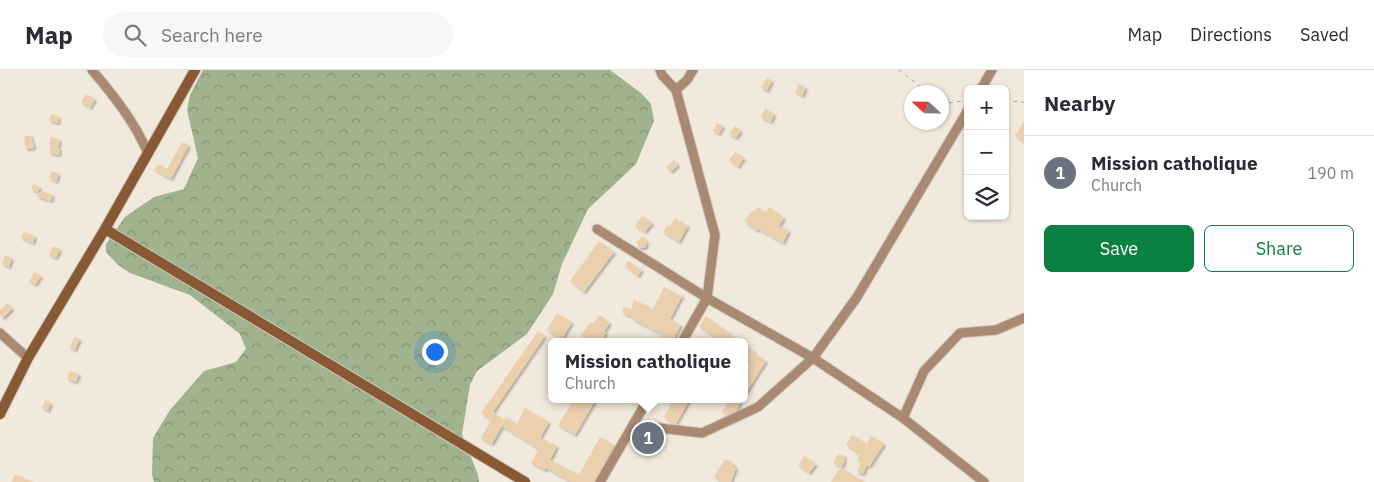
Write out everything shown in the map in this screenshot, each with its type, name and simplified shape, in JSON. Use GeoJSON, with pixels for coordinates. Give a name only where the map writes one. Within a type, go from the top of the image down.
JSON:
{"type":"FeatureCollection","features":[{"type":"Feature","properties":{"kind":"street"},"geometry":{"type":"LineString","coordinates":[[92,70],[117,99],[148,153]]}},
{"type":"Feature","properties":{"kind":"street"},"geometry":{"type":"LineString","coordinates":[[0,414],[28,358],[195,70]]}},
{"type":"Feature","properties":{"kind":"street"},"geometry":{"type":"LineString","coordinates":[[660,70],[662,75],[676,90],[715,235],[707,298],[684,338]]}},
{"type":"Feature","properties":{"kind":"street"},"geometry":{"type":"LineString","coordinates":[[676,90],[687,80],[693,70]]}},
{"type":"Feature","properties":{"kind":"street"},"geometry":{"type":"LineString","coordinates":[[983,85],[992,70]]}},
{"type":"Feature","properties":{"kind":"street"},"geometry":{"type":"LineString","coordinates":[[634,425],[702,434],[758,407],[813,358],[857,296],[964,117]]}},
{"type":"Feature","properties":{"kind":"street"},"geometry":{"type":"LineString","coordinates":[[104,229],[525,482]]}},
{"type":"Feature","properties":{"kind":"street"},"geometry":{"type":"LineString","coordinates":[[597,229],[707,298],[813,358],[903,418],[984,482]]}},
{"type":"Feature","properties":{"kind":"street"},"geometry":{"type":"LineString","coordinates":[[903,418],[924,371],[960,333],[996,330],[1024,318]]}},
{"type":"Feature","properties":{"kind":"street"},"geometry":{"type":"LineString","coordinates":[[0,333],[28,358]]}},
{"type":"Feature","properties":{"kind":"street"},"geometry":{"type":"LineString","coordinates":[[600,482],[646,403]]}},
{"type":"Feature","properties":{"kind":"path"},"geometry":{"type":"LineString","coordinates":[[899,70],[918,85]]}},
{"type":"Feature","properties":{"kind":"path"},"geometry":{"type":"LineString","coordinates":[[949,103],[964,101]]}},
{"type":"Feature","properties":{"kind":"path"},"geometry":{"type":"LineString","coordinates":[[1009,101],[1024,103]]}},
{"type":"Feature","properties":{"kind":"green space"},"geometry":{"type":"Polygon","coordinates":[[[203,70],[610,70],[641,93],[651,104],[654,121],[636,164],[588,209],[562,264],[553,294],[527,334],[477,371],[470,385],[462,434],[479,482],[154,482],[152,475],[153,438],[170,410],[204,371],[236,362],[246,349],[240,334],[190,295],[130,273],[117,264],[106,252],[106,244],[125,217],[154,197],[184,189],[198,158],[187,110],[190,95],[203,70]]]}},
{"type":"Feature","properties":{"kind":"building"},"geometry":{"type":"Polygon","coordinates":[[[767,78],[772,81],[767,91],[761,88],[767,78]]]}},
{"type":"Feature","properties":{"kind":"building"},"geometry":{"type":"Polygon","coordinates":[[[799,84],[806,88],[802,96],[795,92],[799,84]]]}},
{"type":"Feature","properties":{"kind":"building"},"geometry":{"type":"Polygon","coordinates":[[[86,94],[95,99],[90,108],[81,102],[86,94]]]}},
{"type":"Feature","properties":{"kind":"building"},"geometry":{"type":"Polygon","coordinates":[[[765,109],[774,114],[771,122],[761,117],[765,109]]]}},
{"type":"Feature","properties":{"kind":"building"},"geometry":{"type":"Polygon","coordinates":[[[51,114],[59,117],[58,123],[49,121],[51,114]]]}},
{"type":"Feature","properties":{"kind":"building"},"geometry":{"type":"Polygon","coordinates":[[[1024,121],[1024,142],[1015,136],[1024,121]]]}},
{"type":"Feature","properties":{"kind":"building"},"geometry":{"type":"Polygon","coordinates":[[[717,123],[723,126],[719,134],[713,131],[717,123]]]}},
{"type":"Feature","properties":{"kind":"building"},"geometry":{"type":"Polygon","coordinates":[[[735,126],[741,131],[736,138],[729,134],[735,126]]]}},
{"type":"Feature","properties":{"kind":"building"},"geometry":{"type":"Polygon","coordinates":[[[31,135],[34,148],[26,149],[24,137],[31,135]]]}},
{"type":"Feature","properties":{"kind":"building"},"geometry":{"type":"Polygon","coordinates":[[[51,137],[60,140],[59,155],[49,153],[51,137]]]}},
{"type":"Feature","properties":{"kind":"building"},"geometry":{"type":"Polygon","coordinates":[[[182,142],[189,145],[171,179],[154,170],[158,164],[167,169],[182,142]]]}},
{"type":"Feature","properties":{"kind":"building"},"geometry":{"type":"Polygon","coordinates":[[[735,152],[744,158],[738,167],[729,160],[735,152]]]}},
{"type":"Feature","properties":{"kind":"building"},"geometry":{"type":"Polygon","coordinates":[[[674,160],[678,165],[671,172],[666,167],[674,160]]]}},
{"type":"Feature","properties":{"kind":"building"},"geometry":{"type":"Polygon","coordinates":[[[52,171],[59,174],[56,182],[49,178],[52,171]]]}},
{"type":"Feature","properties":{"kind":"building"},"geometry":{"type":"Polygon","coordinates":[[[33,184],[40,187],[38,192],[31,189],[33,184]]]}},
{"type":"Feature","properties":{"kind":"building"},"geometry":{"type":"Polygon","coordinates":[[[42,191],[53,195],[51,201],[36,196],[42,191]]]}},
{"type":"Feature","properties":{"kind":"building"},"geometry":{"type":"Polygon","coordinates":[[[757,207],[766,212],[769,207],[784,218],[779,226],[789,231],[783,243],[758,229],[757,231],[746,223],[745,221],[749,215],[757,207]]]}},
{"type":"Feature","properties":{"kind":"building"},"geometry":{"type":"Polygon","coordinates":[[[642,216],[652,223],[645,232],[635,226],[642,216]]]}},
{"type":"Feature","properties":{"kind":"building"},"geometry":{"type":"Polygon","coordinates":[[[675,218],[688,226],[679,242],[663,232],[675,218]]]}},
{"type":"Feature","properties":{"kind":"building"},"geometry":{"type":"Polygon","coordinates":[[[24,232],[35,236],[33,243],[21,238],[24,232]]]}},
{"type":"Feature","properties":{"kind":"building"},"geometry":{"type":"Polygon","coordinates":[[[643,236],[647,243],[645,248],[641,248],[638,247],[637,241],[643,236]]]}},
{"type":"Feature","properties":{"kind":"building"},"geometry":{"type":"Polygon","coordinates":[[[599,241],[614,252],[584,292],[570,281],[599,241]]]}},
{"type":"Feature","properties":{"kind":"building"},"geometry":{"type":"Polygon","coordinates":[[[53,246],[60,249],[56,258],[49,255],[53,246]]]}},
{"type":"Feature","properties":{"kind":"building"},"geometry":{"type":"Polygon","coordinates":[[[5,255],[12,258],[9,267],[2,264],[5,255]]]}},
{"type":"Feature","properties":{"kind":"building"},"geometry":{"type":"Polygon","coordinates":[[[628,261],[642,270],[638,276],[625,266],[628,261]]]}},
{"type":"Feature","properties":{"kind":"building"},"geometry":{"type":"Polygon","coordinates":[[[34,272],[41,276],[35,285],[29,281],[34,272]]]}},
{"type":"Feature","properties":{"kind":"building"},"geometry":{"type":"Polygon","coordinates":[[[664,287],[682,296],[670,319],[681,325],[674,338],[660,338],[662,334],[632,319],[634,317],[624,314],[622,311],[626,307],[631,309],[634,300],[653,309],[664,287]]]}},
{"type":"Feature","properties":{"kind":"building"},"geometry":{"type":"Polygon","coordinates":[[[7,303],[12,309],[3,318],[0,310],[7,303]]]}},
{"type":"Feature","properties":{"kind":"building"},"geometry":{"type":"Polygon","coordinates":[[[557,313],[572,322],[563,338],[547,330],[557,313]]]}},
{"type":"Feature","properties":{"kind":"building"},"geometry":{"type":"Polygon","coordinates":[[[600,315],[610,323],[604,331],[606,332],[604,338],[586,338],[581,335],[590,322],[593,324],[600,315]]]}},
{"type":"Feature","properties":{"kind":"building"},"geometry":{"type":"Polygon","coordinates":[[[706,316],[736,338],[716,338],[699,326],[706,316]]]}},
{"type":"Feature","properties":{"kind":"building"},"geometry":{"type":"Polygon","coordinates":[[[538,331],[545,336],[493,412],[504,420],[506,417],[517,424],[525,408],[549,422],[540,438],[557,446],[550,460],[579,475],[600,437],[614,445],[594,482],[571,482],[546,468],[545,470],[531,463],[539,449],[502,426],[492,444],[481,438],[491,420],[481,413],[538,331]]]}},
{"type":"Feature","properties":{"kind":"building"},"geometry":{"type":"Polygon","coordinates":[[[74,337],[80,339],[75,350],[70,348],[74,337]]]}},
{"type":"Feature","properties":{"kind":"building"},"geometry":{"type":"Polygon","coordinates":[[[748,347],[766,361],[748,390],[748,369],[751,364],[748,362],[748,347]]]}},
{"type":"Feature","properties":{"kind":"building"},"geometry":{"type":"Polygon","coordinates":[[[70,371],[79,374],[76,382],[67,379],[70,371]]]}},
{"type":"Feature","properties":{"kind":"building"},"geometry":{"type":"Polygon","coordinates":[[[45,400],[51,403],[48,411],[42,408],[45,400]]]}},
{"type":"Feature","properties":{"kind":"building"},"geometry":{"type":"Polygon","coordinates":[[[572,403],[594,403],[575,435],[558,425],[572,403]]]}},
{"type":"Feature","properties":{"kind":"building"},"geometry":{"type":"Polygon","coordinates":[[[672,403],[688,403],[676,424],[664,417],[672,403]]]}},
{"type":"Feature","properties":{"kind":"building"},"geometry":{"type":"Polygon","coordinates":[[[728,403],[740,403],[736,411],[727,415],[722,412],[728,403]]]}},
{"type":"Feature","properties":{"kind":"building"},"geometry":{"type":"Polygon","coordinates":[[[852,435],[867,444],[871,436],[884,444],[869,467],[867,465],[863,474],[857,472],[861,462],[857,459],[860,454],[846,445],[852,435]]]}},
{"type":"Feature","properties":{"kind":"building"},"geometry":{"type":"Polygon","coordinates":[[[839,454],[845,456],[842,467],[833,463],[839,454]]]}},
{"type":"Feature","properties":{"kind":"building"},"geometry":{"type":"Polygon","coordinates":[[[804,456],[816,464],[809,473],[798,465],[804,456]]]}},
{"type":"Feature","properties":{"kind":"building"},"geometry":{"type":"Polygon","coordinates":[[[725,459],[734,464],[733,466],[736,468],[731,482],[722,482],[714,477],[725,459]]]}},
{"type":"Feature","properties":{"kind":"building"},"geometry":{"type":"Polygon","coordinates":[[[840,467],[864,482],[831,482],[840,467]]]}},
{"type":"Feature","properties":{"kind":"building"},"geometry":{"type":"Polygon","coordinates":[[[15,474],[33,482],[12,482],[15,474]]]}},
{"type":"Feature","properties":{"kind":"place","name":"Mission catholique"},"geometry":{"type":"Point","coordinates":[648,438]}}]}
